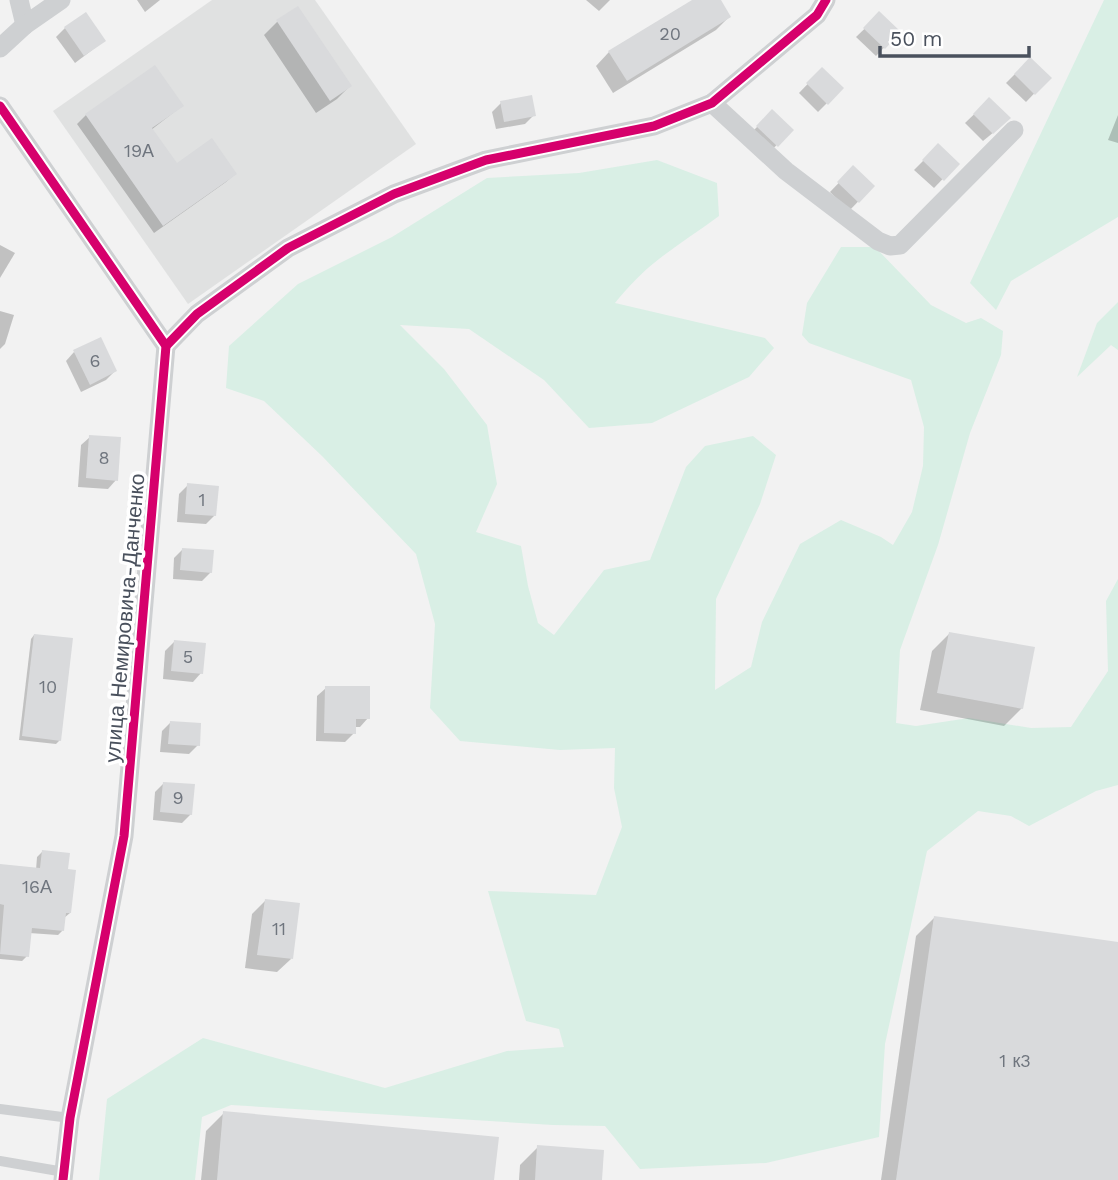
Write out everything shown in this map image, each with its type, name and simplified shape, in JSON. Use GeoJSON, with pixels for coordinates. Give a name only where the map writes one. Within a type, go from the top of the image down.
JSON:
{"type":"FeatureCollection","features":[{"type":"Feature","properties":{"kind":"street"},"geometry":{"type":"LineString","coordinates":[[19,0],[25,25]]}},
{"type":"Feature","properties":{"kind":"street"},"geometry":{"type":"LineString","coordinates":[[0,48],[25,25],[61,0]]}},
{"type":"Feature","properties":{"kind":"street"},"geometry":{"type":"LineString","coordinates":[[0,106],[166,346],[197,314],[288,248],[394,194],[486,160],[654,126],[712,103],[817,15],[826,0]]}},
{"type":"Feature","properties":{"kind":"street"},"geometry":{"type":"LineString","coordinates":[[712,103],[786,171],[878,241],[890,246],[900,245],[1014,130]]}},
{"type":"Feature","properties":{"kind":"street","name":"улица Немировича-Данченко"},"geometry":{"type":"LineString","coordinates":[[64,1176],[70,1118],[124,836],[166,346]]}},
{"type":"Feature","properties":{"kind":"lane"},"geometry":{"type":"LineString","coordinates":[[0,1110],[70,1118]]}},
{"type":"Feature","properties":{"kind":"lane"},"geometry":{"type":"LineString","coordinates":[[0,1161],[64,1176]]}},
{"type":"Feature","properties":{"kind":"shaded area"},"geometry":{"type":"Polygon","coordinates":[[[212,0],[315,0],[416,144],[188,304],[53,111],[212,0]]]}},
{"type":"Feature","properties":{"kind":"green space"},"geometry":{"type":"Polygon","coordinates":[[[1104,0],[1118,0],[1118,217],[1011,281],[996,310],[970,283],[1104,0]]]}},
{"type":"Feature","properties":{"kind":"green space"},"geometry":{"type":"Polygon","coordinates":[[[657,160],[717,183],[719,216],[653,264],[615,303],[765,338],[774,348],[749,377],[652,423],[589,428],[544,380],[469,329],[400,325],[444,369],[487,425],[497,484],[476,532],[521,546],[538,623],[554,635],[604,570],[650,560],[686,467],[705,446],[753,436],[776,455],[760,504],[716,599],[715,690],[751,667],[762,622],[800,544],[841,520],[893,545],[912,512],[923,466],[924,427],[911,380],[809,343],[802,335],[807,303],[841,247],[875,247],[931,305],[966,323],[981,318],[1003,331],[1001,355],[970,433],[938,545],[900,650],[896,723],[916,726],[969,718],[1031,728],[1071,727],[1108,671],[1106,601],[1118,579],[1118,785],[1096,791],[1029,826],[1011,816],[978,811],[927,851],[885,1044],[879,1137],[766,1163],[640,1169],[605,1126],[231,1105],[202,1117],[195,1180],[99,1180],[107,1099],[203,1038],[385,1088],[507,1051],[564,1047],[559,1029],[526,1021],[488,891],[596,895],[622,827],[614,788],[615,748],[560,750],[460,741],[430,708],[435,624],[416,554],[322,456],[264,401],[226,388],[229,346],[298,284],[392,237],[487,178],[579,173],[657,160]]]}},
{"type":"Feature","properties":{"kind":"green space"},"geometry":{"type":"Polygon","coordinates":[[[1118,302],[1118,350],[1111,345],[1077,377],[1097,323],[1118,302]]]}},
{"type":"Feature","properties":{"kind":"building"},"geometry":{"type":"Polygon","coordinates":[[[692,0],[721,0],[731,17],[627,81],[608,51],[692,0]]]}},
{"type":"Feature","properties":{"kind":"building"},"geometry":{"type":"Polygon","coordinates":[[[298,6],[352,86],[330,101],[276,20],[298,6]]]}},
{"type":"Feature","properties":{"kind":"building"},"geometry":{"type":"Polygon","coordinates":[[[879,11],[901,32],[885,49],[863,28],[879,11]]]}},
{"type":"Feature","properties":{"kind":"building"},"geometry":{"type":"Polygon","coordinates":[[[86,12],[106,41],[84,56],[64,27],[86,12]]]}},
{"type":"Feature","properties":{"kind":"building"},"geometry":{"type":"Polygon","coordinates":[[[1030,57],[1052,78],[1035,95],[1014,74],[1030,57]]]}},
{"type":"Feature","properties":{"kind":"building"},"geometry":{"type":"Polygon","coordinates":[[[155,65],[184,106],[152,128],[177,163],[212,138],[237,174],[163,226],[85,114],[155,65]]]}},
{"type":"Feature","properties":{"kind":"building"},"geometry":{"type":"Polygon","coordinates":[[[822,67],[844,88],[828,105],[806,83],[822,67]]]}},
{"type":"Feature","properties":{"kind":"building"},"geometry":{"type":"Polygon","coordinates":[[[532,95],[536,116],[504,122],[500,101],[532,95]]]}},
{"type":"Feature","properties":{"kind":"building"},"geometry":{"type":"Polygon","coordinates":[[[989,97],[1011,118],[993,134],[973,114],[989,97]]]}},
{"type":"Feature","properties":{"kind":"building"},"geometry":{"type":"Polygon","coordinates":[[[772,109],[794,130],[778,147],[756,126],[772,109]]]}},
{"type":"Feature","properties":{"kind":"building"},"geometry":{"type":"Polygon","coordinates":[[[938,143],[960,164],[944,181],[922,160],[938,143]]]}},
{"type":"Feature","properties":{"kind":"building"},"geometry":{"type":"Polygon","coordinates":[[[853,165],[875,186],[859,203],[837,182],[853,165]]]}},
{"type":"Feature","properties":{"kind":"building"},"geometry":{"type":"Polygon","coordinates":[[[101,337],[117,371],[90,385],[73,350],[101,337]]]}},
{"type":"Feature","properties":{"kind":"building"},"geometry":{"type":"Polygon","coordinates":[[[89,435],[121,437],[118,481],[86,478],[89,435]]]}},
{"type":"Feature","properties":{"kind":"building"},"geometry":{"type":"Polygon","coordinates":[[[187,483],[219,486],[216,516],[185,514],[187,483]]]}},
{"type":"Feature","properties":{"kind":"building"},"geometry":{"type":"Polygon","coordinates":[[[182,548],[214,550],[212,573],[180,570],[182,548]]]}},
{"type":"Feature","properties":{"kind":"building"},"geometry":{"type":"Polygon","coordinates":[[[949,632],[1035,647],[1023,709],[937,693],[949,632]]]}},
{"type":"Feature","properties":{"kind":"building"},"geometry":{"type":"Polygon","coordinates":[[[34,634],[73,638],[61,741],[22,736],[34,634]]]}},
{"type":"Feature","properties":{"kind":"building"},"geometry":{"type":"Polygon","coordinates":[[[174,640],[206,643],[203,674],[171,671],[174,640]]]}},
{"type":"Feature","properties":{"kind":"building"},"geometry":{"type":"Polygon","coordinates":[[[325,686],[370,686],[370,719],[356,719],[356,734],[324,733],[325,686]]]}},
{"type":"Feature","properties":{"kind":"building"},"geometry":{"type":"Polygon","coordinates":[[[170,721],[201,723],[200,746],[168,744],[170,721]]]}},
{"type":"Feature","properties":{"kind":"building"},"geometry":{"type":"Polygon","coordinates":[[[163,782],[195,784],[192,815],[160,812],[163,782]]]}},
{"type":"Feature","properties":{"kind":"building"},"geometry":{"type":"Polygon","coordinates":[[[42,850],[70,853],[68,869],[76,870],[71,913],[66,913],[64,931],[32,928],[29,957],[0,954],[4,905],[0,904],[0,864],[40,868],[42,850]]]}},
{"type":"Feature","properties":{"kind":"building"},"geometry":{"type":"Polygon","coordinates":[[[265,899],[300,903],[293,959],[257,955],[265,899]]]}},
{"type":"Feature","properties":{"kind":"building"},"geometry":{"type":"Polygon","coordinates":[[[934,916],[1118,942],[1118,1180],[896,1180],[934,916]]]}},
{"type":"Feature","properties":{"kind":"building"},"geometry":{"type":"Polygon","coordinates":[[[223,1111],[499,1137],[494,1180],[217,1180],[223,1111]]]}},
{"type":"Feature","properties":{"kind":"building"},"geometry":{"type":"Polygon","coordinates":[[[537,1145],[604,1150],[602,1180],[535,1180],[537,1145]]]}},
{"type":"Feature","properties":{"kind":"cycle path"},"geometry":{"type":"LineString","coordinates":[[166,346],[197,314],[288,248],[394,194],[486,160],[654,126],[712,103],[817,15],[826,0]]}},
{"type":"Feature","properties":{"kind":"cycle path"},"geometry":{"type":"LineString","coordinates":[[0,106],[166,346],[124,836],[70,1118],[63,1180]]}}]}
